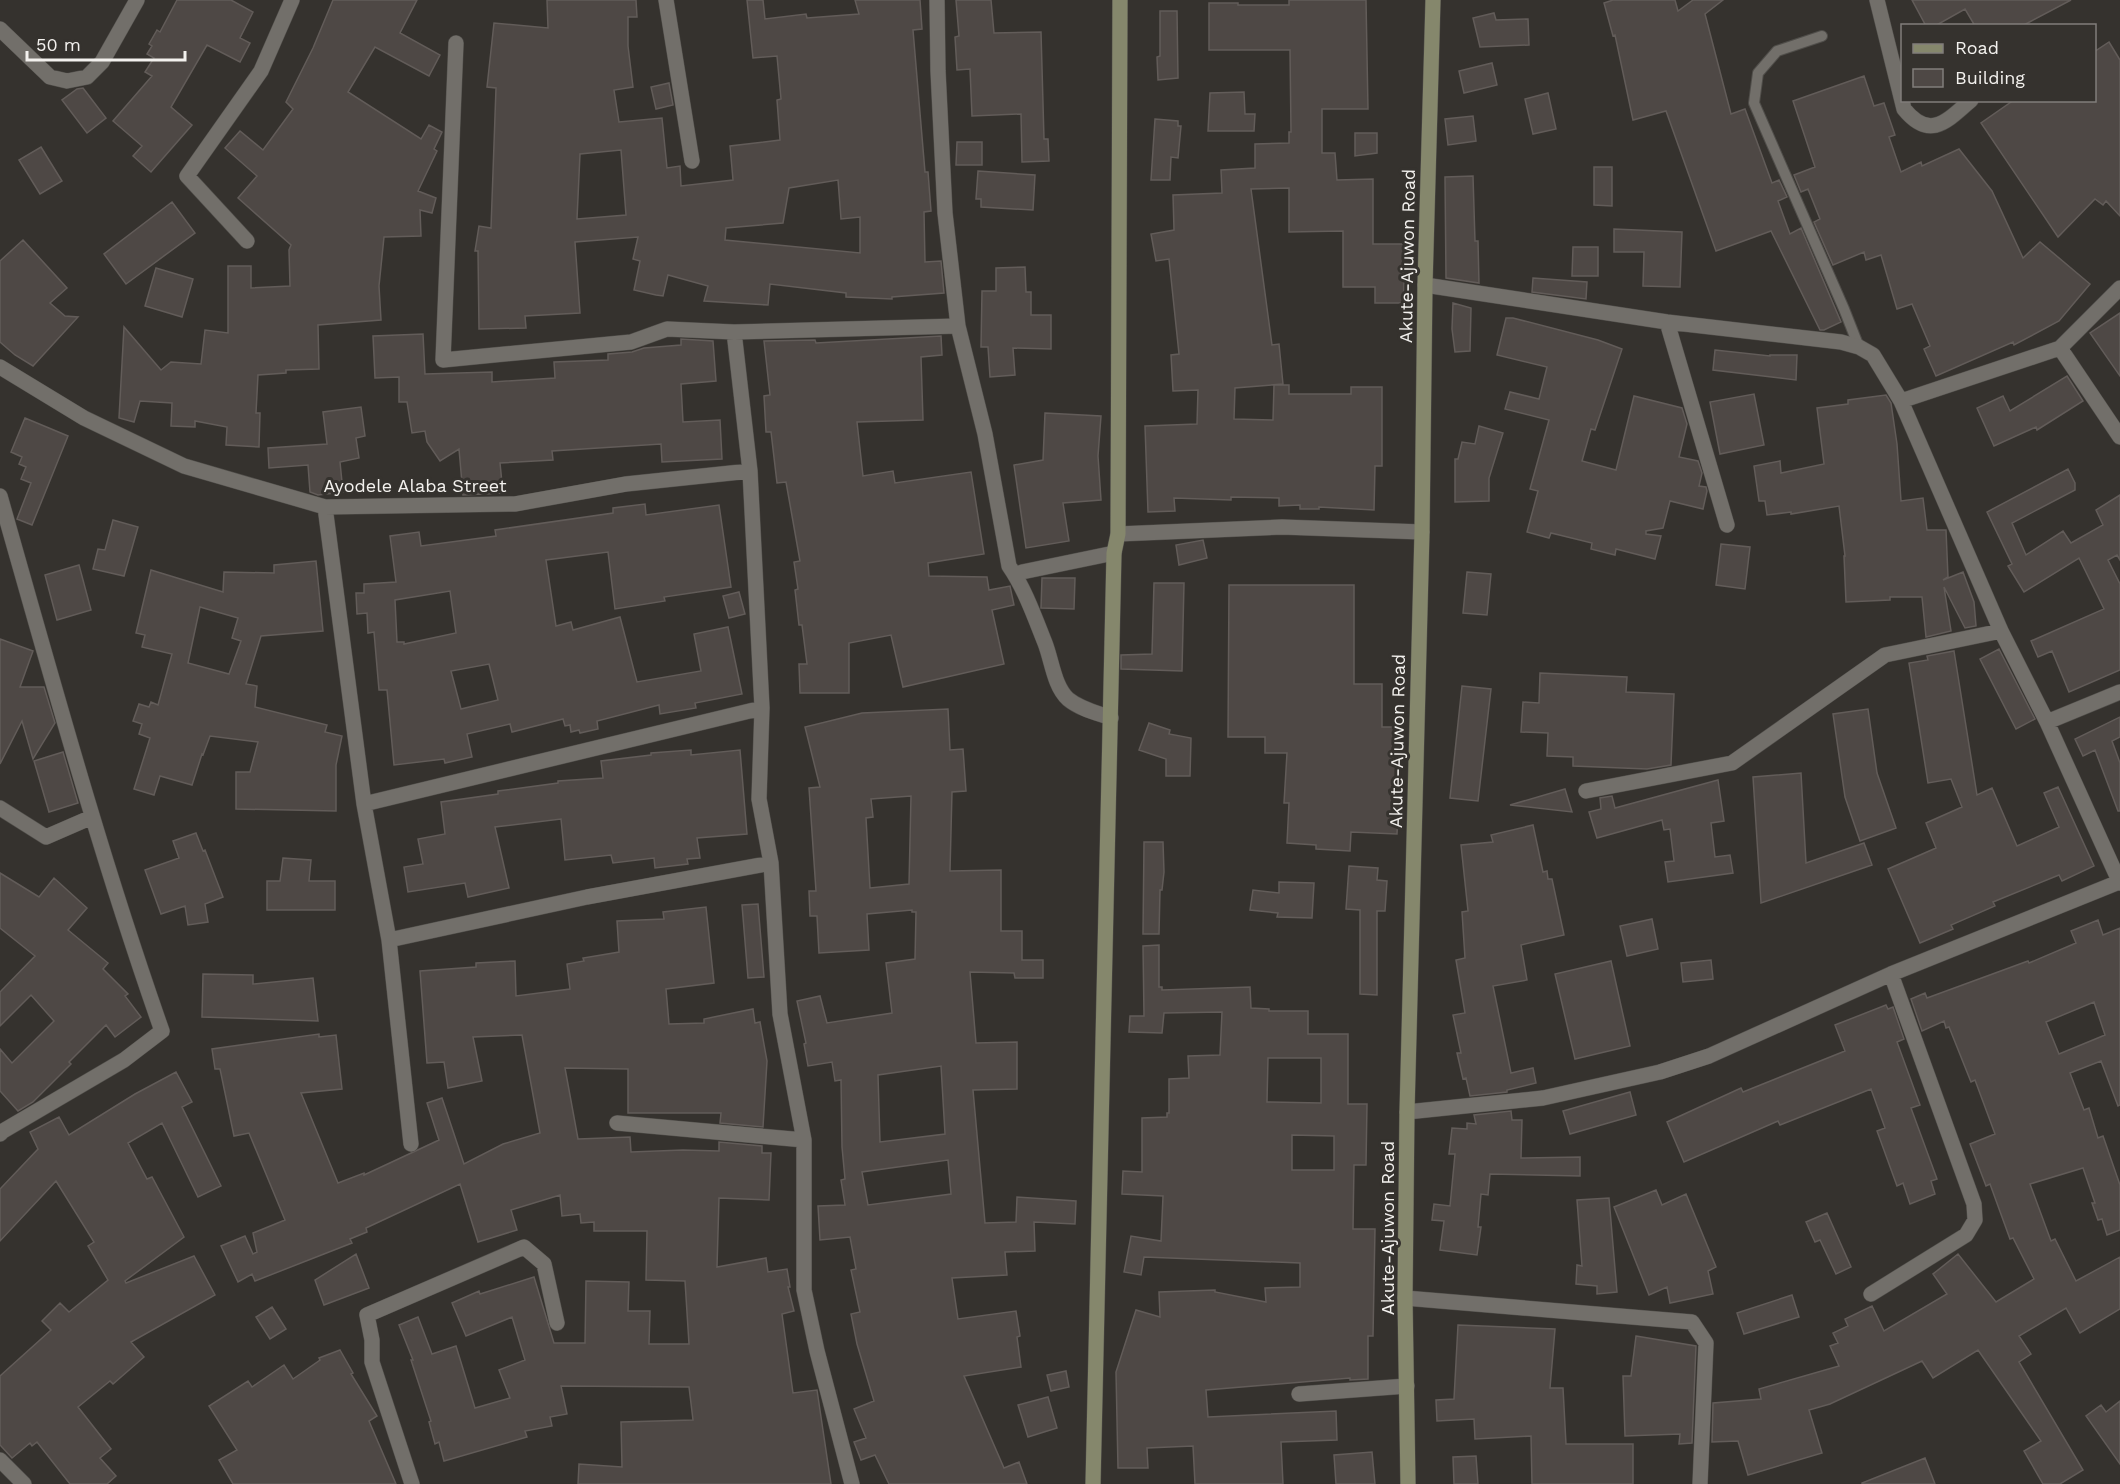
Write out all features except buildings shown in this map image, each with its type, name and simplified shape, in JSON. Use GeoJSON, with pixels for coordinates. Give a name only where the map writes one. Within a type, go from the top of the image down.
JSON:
{"type":"FeatureCollection","features":[{"type":"Feature","properties":{"kind":"main road"},"geometry":{"type":"LineString","coordinates":[[1093,1484],[1114,553],[1118,534],[1120,0]]}},
{"type":"Feature","properties":{"kind":"main road","name":"Akute-Ajuwon Road"},"geometry":{"type":"LineString","coordinates":[[1408,1484],[1407,1112],[1433,0]]}},
{"type":"Feature","properties":{"kind":"street"},"geometry":{"type":"LineString","coordinates":[[0,29],[50,77],[67,81],[87,77],[102,62],[137,0]]}},
{"type":"Feature","properties":{"kind":"street"},"geometry":{"type":"LineString","coordinates":[[247,241],[187,176],[261,71],[291,0]]}},
{"type":"Feature","properties":{"kind":"street"},"geometry":{"type":"LineString","coordinates":[[666,0],[692,161]]}},
{"type":"Feature","properties":{"kind":"street"},"geometry":{"type":"LineString","coordinates":[[937,0],[945,213],[958,326],[985,434],[1010,566],[1046,644],[1061,690],[1069,700],[1080,707],[1111,718]]}},
{"type":"Feature","properties":{"kind":"street"},"geometry":{"type":"LineString","coordinates":[[1877,0],[1901,93]]}},
{"type":"Feature","properties":{"kind":"street"},"geometry":{"type":"LineString","coordinates":[[456,43],[443,360],[631,342],[668,329],[734,332],[958,326]]}},
{"type":"Feature","properties":{"kind":"street"},"geometry":{"type":"LineString","coordinates":[[1903,102],[1905,109],[1915,122],[1929,127],[1946,122],[1969,102]]}},
{"type":"Feature","properties":{"kind":"street"},"geometry":{"type":"LineString","coordinates":[[1407,1112],[1543,1098],[1660,1072],[1709,1056],[1891,974],[2120,883],[2047,722],[2001,631],[1901,401],[1873,355],[1841,342],[1667,322],[1425,285]]}},
{"type":"Feature","properties":{"kind":"street"},"geometry":{"type":"LineString","coordinates":[[1901,401],[2060,348],[2120,288]]}},
{"type":"Feature","properties":{"kind":"street"},"geometry":{"type":"LineString","coordinates":[[1667,322],[1727,525]]}},
{"type":"Feature","properties":{"kind":"street"},"geometry":{"type":"LineString","coordinates":[[734,332],[750,471],[762,708],[759,799],[771,863],[780,1014],[804,1140],[804,1290],[817,1351],[852,1484]]}},
{"type":"Feature","properties":{"kind":"street"},"geometry":{"type":"LineString","coordinates":[[2060,348],[2120,437]]}},
{"type":"Feature","properties":{"kind":"street","name":"Ayodele Alaba Street"},"geometry":{"type":"LineString","coordinates":[[0,367],[84,418],[184,466],[325,507],[515,504],[626,483],[750,471]]}},
{"type":"Feature","properties":{"kind":"street"},"geometry":{"type":"LineString","coordinates":[[0,496],[128,936],[162,1031],[124,1060],[1,1131]]}},
{"type":"Feature","properties":{"kind":"street"},"geometry":{"type":"LineString","coordinates":[[325,507],[364,804],[389,940],[411,1144]]}},
{"type":"Feature","properties":{"kind":"street"},"geometry":{"type":"LineString","coordinates":[[1118,534],[1282,527],[1422,532]]}},
{"type":"Feature","properties":{"kind":"street"},"geometry":{"type":"LineString","coordinates":[[1017,577],[1022,572],[1114,553]]}},
{"type":"Feature","properties":{"kind":"street"},"geometry":{"type":"LineString","coordinates":[[1586,791],[1732,763],[1885,655],[2001,631]]}},
{"type":"Feature","properties":{"kind":"street"},"geometry":{"type":"LineString","coordinates":[[2047,722],[2120,692]]}},
{"type":"Feature","properties":{"kind":"street"},"geometry":{"type":"LineString","coordinates":[[364,804],[762,708]]}},
{"type":"Feature","properties":{"kind":"street"},"geometry":{"type":"LineString","coordinates":[[0,808],[46,837],[92,817]]}},
{"type":"Feature","properties":{"kind":"street"},"geometry":{"type":"LineString","coordinates":[[389,940],[588,897],[771,863]]}},
{"type":"Feature","properties":{"kind":"street"},"geometry":{"type":"LineString","coordinates":[[1871,1294],[1966,1235],[1975,1220],[1974,1204],[1891,974]]}},
{"type":"Feature","properties":{"kind":"street"},"geometry":{"type":"LineString","coordinates":[[617,1123],[804,1140]]}},
{"type":"Feature","properties":{"kind":"street"},"geometry":{"type":"LineString","coordinates":[[412,1484],[372,1362],[372,1340],[367,1315],[524,1247],[544,1264],[557,1323]]}},
{"type":"Feature","properties":{"kind":"street"},"geometry":{"type":"LineString","coordinates":[[1406,1298],[1692,1322],[1706,1343],[1700,1484]]}},
{"type":"Feature","properties":{"kind":"street"},"geometry":{"type":"LineString","coordinates":[[1299,1395],[1407,1386]]}},
{"type":"Feature","properties":{"kind":"street"},"geometry":{"type":"LineString","coordinates":[[0,1461],[24,1484]]}},
{"type":"Feature","properties":{"kind":"lane"},"geometry":{"type":"LineString","coordinates":[[1822,36],[1777,51],[1758,73],[1754,103],[1859,348]]}}]}
